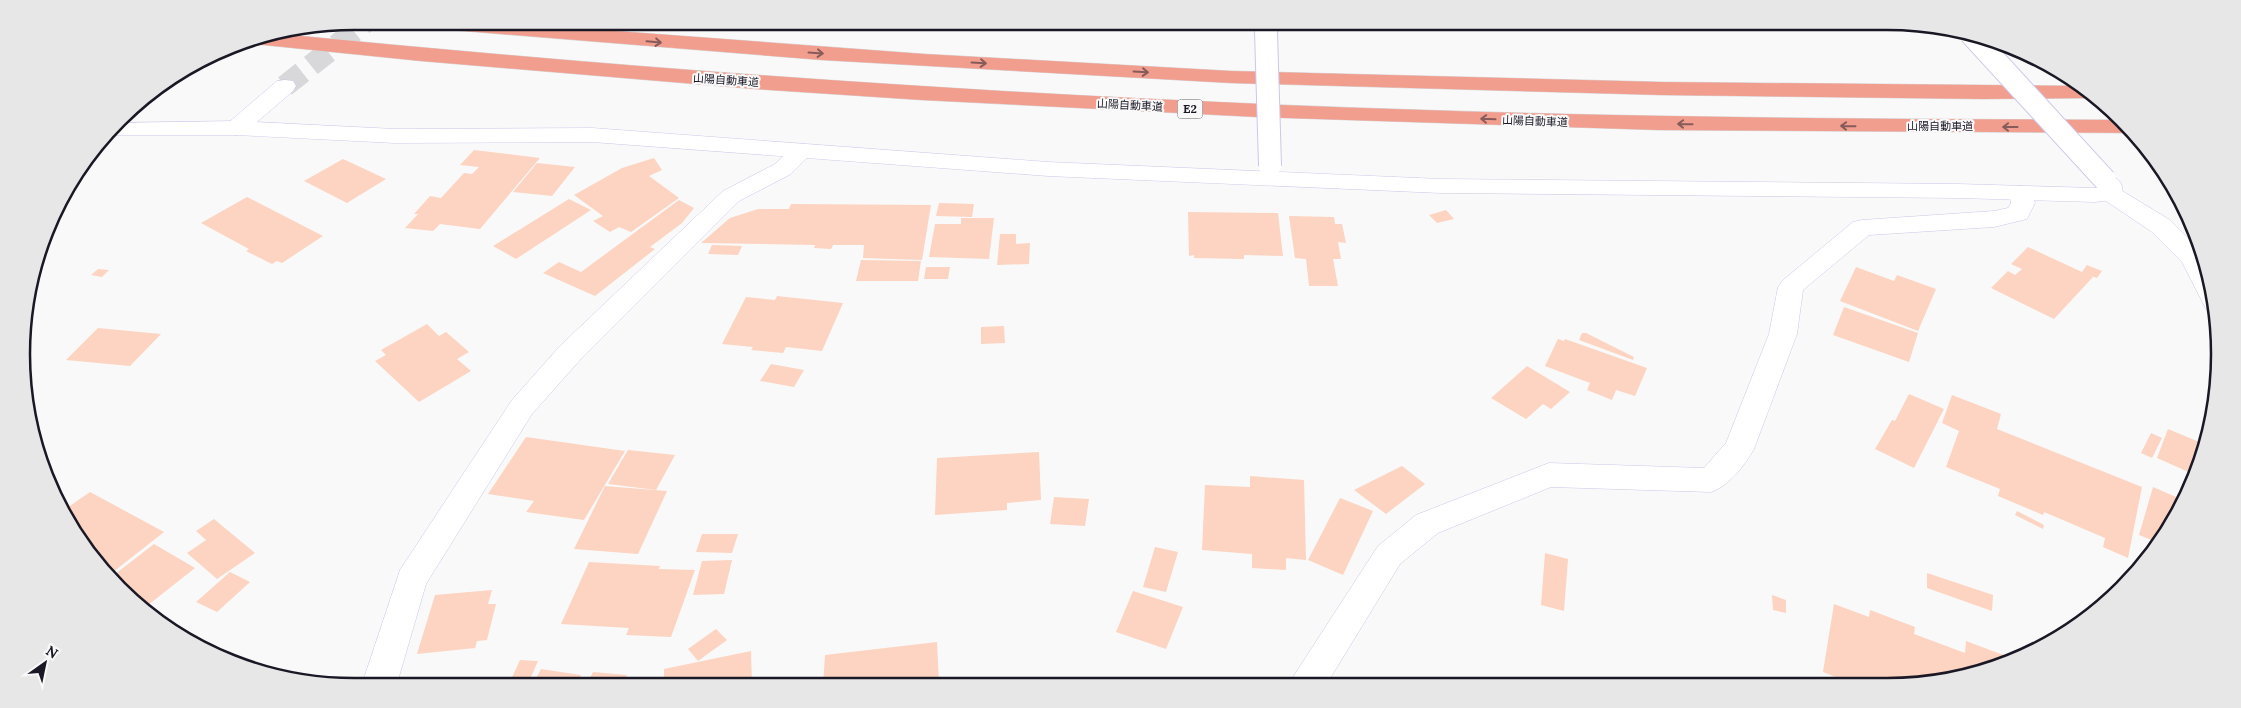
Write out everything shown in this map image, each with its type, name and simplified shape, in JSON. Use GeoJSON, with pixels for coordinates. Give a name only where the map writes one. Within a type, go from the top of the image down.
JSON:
{"type":"FeatureCollection","features":[{"type":"Feature","properties":{"kind":"highway"},"geometry":{"type":"LineString","coordinates":[[512,30],[670,43],[1228,77],[1598,88],[2078,93]]}},
{"type":"Feature","properties":{"kind":"highway","name":"山陽自動車道"},"geometry":{"type":"LineString","coordinates":[[274,40],[647,75],[952,96],[1228,111],[1595,123],[2118,127]]}},
{"type":"Feature","properties":{"kind":"street"},"geometry":{"type":"LineString","coordinates":[[1269,30],[1270,173]]}},
{"type":"Feature","properties":{"kind":"street"},"geometry":{"type":"LineString","coordinates":[[1979,44],[2108,187],[2161,226],[2193,258],[2201,275]]}},
{"type":"Feature","properties":{"kind":"street"},"geometry":{"type":"LineString","coordinates":[[236,128],[285,86]]}},
{"type":"Feature","properties":{"kind":"street"},"geometry":{"type":"LineString","coordinates":[[120,130],[236,128],[395,136],[592,135],[1048,169],[1270,173],[1441,186],[1958,191],[2095,195],[2108,187]]}},
{"type":"Feature","properties":{"kind":"street"},"geometry":{"type":"LineString","coordinates":[[381,678],[411,580],[522,408],[570,353],[731,196],[783,169],[802,151]]}},
{"type":"Feature","properties":{"kind":"street"},"geometry":{"type":"LineString","coordinates":[[1311,678],[1389,555],[1427,524],[1549,475],[1711,480],[1739,449],[1783,334],[1791,287],[1862,228],[1994,219],[2018,214],[2023,203],[2021,193]]}},
{"type":"Feature","properties":{"kind":"building"},"geometry":{"type":"Polygon","coordinates":[[[474,150],[540,158],[480,229],[440,224],[433,231],[405,228],[418,214],[414,214],[430,196],[441,198],[464,173],[472,174],[479,167],[460,165],[474,150]]]}},
{"type":"Feature","properties":{"kind":"building"},"geometry":{"type":"Polygon","coordinates":[[[654,158],[662,170],[649,176],[679,198],[631,232],[619,227],[610,232],[593,221],[603,216],[574,195],[622,168],[654,158]]]}},
{"type":"Feature","properties":{"kind":"building"},"geometry":{"type":"Polygon","coordinates":[[[343,159],[386,179],[347,203],[304,181],[343,159]]]}},
{"type":"Feature","properties":{"kind":"building"},"geometry":{"type":"Polygon","coordinates":[[[537,163],[575,167],[552,196],[513,192],[537,163]]]}},
{"type":"Feature","properties":{"kind":"building"},"geometry":{"type":"Polygon","coordinates":[[[247,197],[323,236],[282,263],[277,261],[272,264],[246,251],[249,249],[201,223],[247,197]]]}},
{"type":"Feature","properties":{"kind":"building"},"geometry":{"type":"Polygon","coordinates":[[[569,199],[591,210],[516,259],[493,246],[569,199]]]}},
{"type":"Feature","properties":{"kind":"building"},"geometry":{"type":"Polygon","coordinates":[[[679,200],[694,208],[682,223],[650,247],[655,249],[595,296],[543,273],[559,262],[581,272],[679,200]]]}},
{"type":"Feature","properties":{"kind":"building"},"geometry":{"type":"Polygon","coordinates":[[[939,203],[974,204],[972,217],[936,216],[939,203]]]}},
{"type":"Feature","properties":{"kind":"building"},"geometry":{"type":"Polygon","coordinates":[[[791,204],[931,205],[922,260],[863,258],[864,245],[833,245],[831,249],[814,248],[815,245],[701,243],[730,218],[758,209],[789,209],[791,204]]]}},
{"type":"Feature","properties":{"kind":"building"},"geometry":{"type":"Polygon","coordinates":[[[1446,210],[1454,219],[1437,223],[1429,215],[1446,210]]]}},
{"type":"Feature","properties":{"kind":"building"},"geometry":{"type":"Polygon","coordinates":[[[1188,212],[1278,213],[1283,256],[1244,255],[1244,259],[1194,258],[1194,255],[1189,256],[1188,212]]]}},
{"type":"Feature","properties":{"kind":"building"},"geometry":{"type":"Polygon","coordinates":[[[1289,216],[1334,217],[1335,224],[1342,224],[1346,243],[1338,242],[1341,259],[1333,259],[1338,286],[1309,286],[1306,259],[1295,258],[1289,216]]]}},
{"type":"Feature","properties":{"kind":"building"},"geometry":{"type":"Polygon","coordinates":[[[961,218],[994,218],[989,259],[929,257],[935,224],[961,224],[961,218]]]}},
{"type":"Feature","properties":{"kind":"building"},"geometry":{"type":"Polygon","coordinates":[[[1000,234],[1016,234],[1016,244],[1030,243],[1029,264],[997,265],[1000,234]]]}},
{"type":"Feature","properties":{"kind":"building"},"geometry":{"type":"Polygon","coordinates":[[[712,245],[742,246],[738,255],[708,254],[712,245]]]}},
{"type":"Feature","properties":{"kind":"building"},"geometry":{"type":"Polygon","coordinates":[[[2028,247],[2082,272],[2087,265],[2102,271],[2097,278],[2088,275],[2093,277],[2054,319],[1991,288],[2008,271],[2015,275],[2022,269],[2011,264],[2028,247]]]}},
{"type":"Feature","properties":{"kind":"building"},"geometry":{"type":"Polygon","coordinates":[[[861,260],[921,261],[918,281],[856,281],[861,260]]]}},
{"type":"Feature","properties":{"kind":"building"},"geometry":{"type":"Polygon","coordinates":[[[926,267],[950,267],[948,279],[924,279],[926,267]]]}},
{"type":"Feature","properties":{"kind":"building"},"geometry":{"type":"Polygon","coordinates":[[[1856,267],[1894,281],[1897,275],[1936,289],[1918,331],[1840,301],[1856,267]]]}},
{"type":"Feature","properties":{"kind":"building"},"geometry":{"type":"Polygon","coordinates":[[[98,269],[109,270],[102,277],[91,275],[98,269]]]}},
{"type":"Feature","properties":{"kind":"building"},"geometry":{"type":"Polygon","coordinates":[[[777,296],[843,303],[822,351],[786,347],[783,353],[751,350],[753,347],[722,344],[746,297],[775,300],[777,296]]]}},
{"type":"Feature","properties":{"kind":"building"},"geometry":{"type":"Polygon","coordinates":[[[1844,307],[1918,333],[1909,362],[1833,335],[1844,307]]]}},
{"type":"Feature","properties":{"kind":"building"},"geometry":{"type":"Polygon","coordinates":[[[427,324],[439,336],[446,332],[469,352],[457,359],[471,371],[419,402],[375,361],[386,355],[381,350],[427,324]]]}},
{"type":"Feature","properties":{"kind":"building"},"geometry":{"type":"Polygon","coordinates":[[[1004,326],[1005,343],[981,344],[981,327],[1004,326]]]}},
{"type":"Feature","properties":{"kind":"building"},"geometry":{"type":"Polygon","coordinates":[[[98,328],[161,334],[130,366],[66,360],[98,328]]]}},
{"type":"Feature","properties":{"kind":"building"},"geometry":{"type":"Polygon","coordinates":[[[1582,333],[1586,333],[1634,357],[1633,360],[1579,340],[1582,333]]]}},
{"type":"Feature","properties":{"kind":"building"},"geometry":{"type":"Polygon","coordinates":[[[1558,339],[1564,341],[1565,339],[1647,368],[1635,396],[1616,390],[1612,400],[1587,390],[1590,383],[1545,366],[1558,339]]]}},
{"type":"Feature","properties":{"kind":"building"},"geometry":{"type":"Polygon","coordinates":[[[771,364],[804,370],[794,387],[760,381],[771,364]]]}},
{"type":"Feature","properties":{"kind":"building"},"geometry":{"type":"Polygon","coordinates":[[[1527,366],[1570,392],[1551,409],[1543,404],[1526,419],[1491,398],[1527,366]]]}},
{"type":"Feature","properties":{"kind":"building"},"geometry":{"type":"Polygon","coordinates":[[[1909,394],[1944,409],[1914,468],[1875,449],[1892,420],[1895,421],[1909,394]]]}},
{"type":"Feature","properties":{"kind":"building"},"geometry":{"type":"Polygon","coordinates":[[[1952,395],[2001,414],[1997,429],[2142,487],[2128,558],[2103,547],[2105,538],[2044,512],[2043,515],[1998,496],[2000,489],[1946,467],[1959,431],[1942,423],[1952,395]]]}},
{"type":"Feature","properties":{"kind":"building"},"geometry":{"type":"Polygon","coordinates":[[[2168,429],[2199,442],[2188,472],[2157,458],[2168,429]]]}},
{"type":"Feature","properties":{"kind":"building"},"geometry":{"type":"Polygon","coordinates":[[[2151,433],[2162,438],[2152,458],[2141,453],[2151,433]]]}},
{"type":"Feature","properties":{"kind":"building"},"geometry":{"type":"Polygon","coordinates":[[[526,437],[625,451],[584,520],[526,512],[534,501],[488,494],[526,437]]]}},
{"type":"Feature","properties":{"kind":"building"},"geometry":{"type":"Polygon","coordinates":[[[628,450],[675,455],[656,490],[608,484],[628,450]]]}},
{"type":"Feature","properties":{"kind":"building"},"geometry":{"type":"Polygon","coordinates":[[[1039,452],[1041,500],[1007,503],[1007,510],[935,515],[937,458],[1039,452]]]}},
{"type":"Feature","properties":{"kind":"building"},"geometry":{"type":"Polygon","coordinates":[[[1402,466],[1425,484],[1386,514],[1354,490],[1402,466]]]}},
{"type":"Feature","properties":{"kind":"building"},"geometry":{"type":"Polygon","coordinates":[[[1250,476],[1304,480],[1306,560],[1286,558],[1286,570],[1252,568],[1252,554],[1202,550],[1205,485],[1250,487],[1250,476]]]}},
{"type":"Feature","properties":{"kind":"building"},"geometry":{"type":"Polygon","coordinates":[[[605,486],[667,491],[638,554],[574,549],[605,486]]]}},
{"type":"Feature","properties":{"kind":"building"},"geometry":{"type":"Polygon","coordinates":[[[2153,487],[2178,498],[2152,540],[2139,535],[2153,487]]]}},
{"type":"Feature","properties":{"kind":"building"},"geometry":{"type":"Polygon","coordinates":[[[90,492],[164,532],[114,572],[85,534],[68,507],[90,492]]]}},
{"type":"Feature","properties":{"kind":"building"},"geometry":{"type":"Polygon","coordinates":[[[1054,497],[1089,499],[1085,526],[1050,524],[1054,497]]]}},
{"type":"Feature","properties":{"kind":"building"},"geometry":{"type":"Polygon","coordinates":[[[1340,498],[1373,511],[1343,575],[1308,560],[1340,498]]]}},
{"type":"Feature","properties":{"kind":"building"},"geometry":{"type":"Polygon","coordinates":[[[2017,511],[2044,525],[2043,529],[2015,515],[2017,511]]]}},
{"type":"Feature","properties":{"kind":"building"},"geometry":{"type":"Polygon","coordinates":[[[214,519],[255,553],[217,579],[187,553],[206,540],[196,531],[214,519]]]}},
{"type":"Feature","properties":{"kind":"building"},"geometry":{"type":"Polygon","coordinates":[[[702,534],[738,534],[732,553],[696,552],[702,534]]]}},
{"type":"Feature","properties":{"kind":"building"},"geometry":{"type":"Polygon","coordinates":[[[154,544],[195,568],[149,605],[116,574],[154,544]]]}},
{"type":"Feature","properties":{"kind":"building"},"geometry":{"type":"Polygon","coordinates":[[[1155,547],[1178,552],[1166,592],[1143,587],[1155,547]]]}},
{"type":"Feature","properties":{"kind":"building"},"geometry":{"type":"Polygon","coordinates":[[[1545,553],[1568,559],[1564,611],[1541,605],[1545,553]]]}},
{"type":"Feature","properties":{"kind":"building"},"geometry":{"type":"Polygon","coordinates":[[[732,560],[724,594],[693,595],[702,561],[732,560]]]}},
{"type":"Feature","properties":{"kind":"building"},"geometry":{"type":"Polygon","coordinates":[[[589,562],[660,566],[659,569],[695,570],[671,637],[626,635],[629,628],[561,624],[589,562]]]}},
{"type":"Feature","properties":{"kind":"building"},"geometry":{"type":"Polygon","coordinates":[[[230,572],[250,582],[217,612],[196,602],[230,572]]]}},
{"type":"Feature","properties":{"kind":"building"},"geometry":{"type":"Polygon","coordinates":[[[1927,573],[1993,595],[1992,611],[1927,588],[1927,573]]]}},
{"type":"Feature","properties":{"kind":"building"},"geometry":{"type":"Polygon","coordinates":[[[492,590],[488,604],[496,604],[487,640],[477,641],[475,648],[417,654],[435,595],[492,590]]]}},
{"type":"Feature","properties":{"kind":"building"},"geometry":{"type":"Polygon","coordinates":[[[1133,591],[1183,607],[1166,649],[1116,632],[1133,591]]]}},
{"type":"Feature","properties":{"kind":"building"},"geometry":{"type":"Polygon","coordinates":[[[1772,595],[1786,600],[1786,613],[1773,610],[1772,595]]]}},
{"type":"Feature","properties":{"kind":"building"},"geometry":{"type":"Polygon","coordinates":[[[1834,604],[1869,617],[1870,610],[1915,627],[1914,634],[1965,653],[1966,641],[2005,656],[1950,672],[1908,677],[1838,678],[1823,672],[1834,604]]]}},
{"type":"Feature","properties":{"kind":"building"},"geometry":{"type":"Polygon","coordinates":[[[716,629],[727,640],[698,661],[688,649],[716,629]]]}},
{"type":"Feature","properties":{"kind":"building"},"geometry":{"type":"Polygon","coordinates":[[[937,642],[939,678],[824,678],[825,655],[937,642]]]}},
{"type":"Feature","properties":{"kind":"building"},"geometry":{"type":"Polygon","coordinates":[[[751,651],[752,678],[664,678],[664,669],[751,651]]]}},
{"type":"Feature","properties":{"kind":"building"},"geometry":{"type":"Polygon","coordinates":[[[520,660],[538,661],[531,678],[512,678],[520,660]]]}},
{"type":"Feature","properties":{"kind":"building"},"geometry":{"type":"Polygon","coordinates":[[[541,669],[581,675],[579,678],[536,678],[541,669]]]}},
{"type":"Feature","properties":{"kind":"building"},"geometry":{"type":"Polygon","coordinates":[[[593,672],[627,675],[626,678],[590,678],[593,672]]]}},
{"type":"Feature","properties":{"kind":"tunnel"},"geometry":{"type":"LineString","coordinates":[[285,86],[356,30]]}}]}
